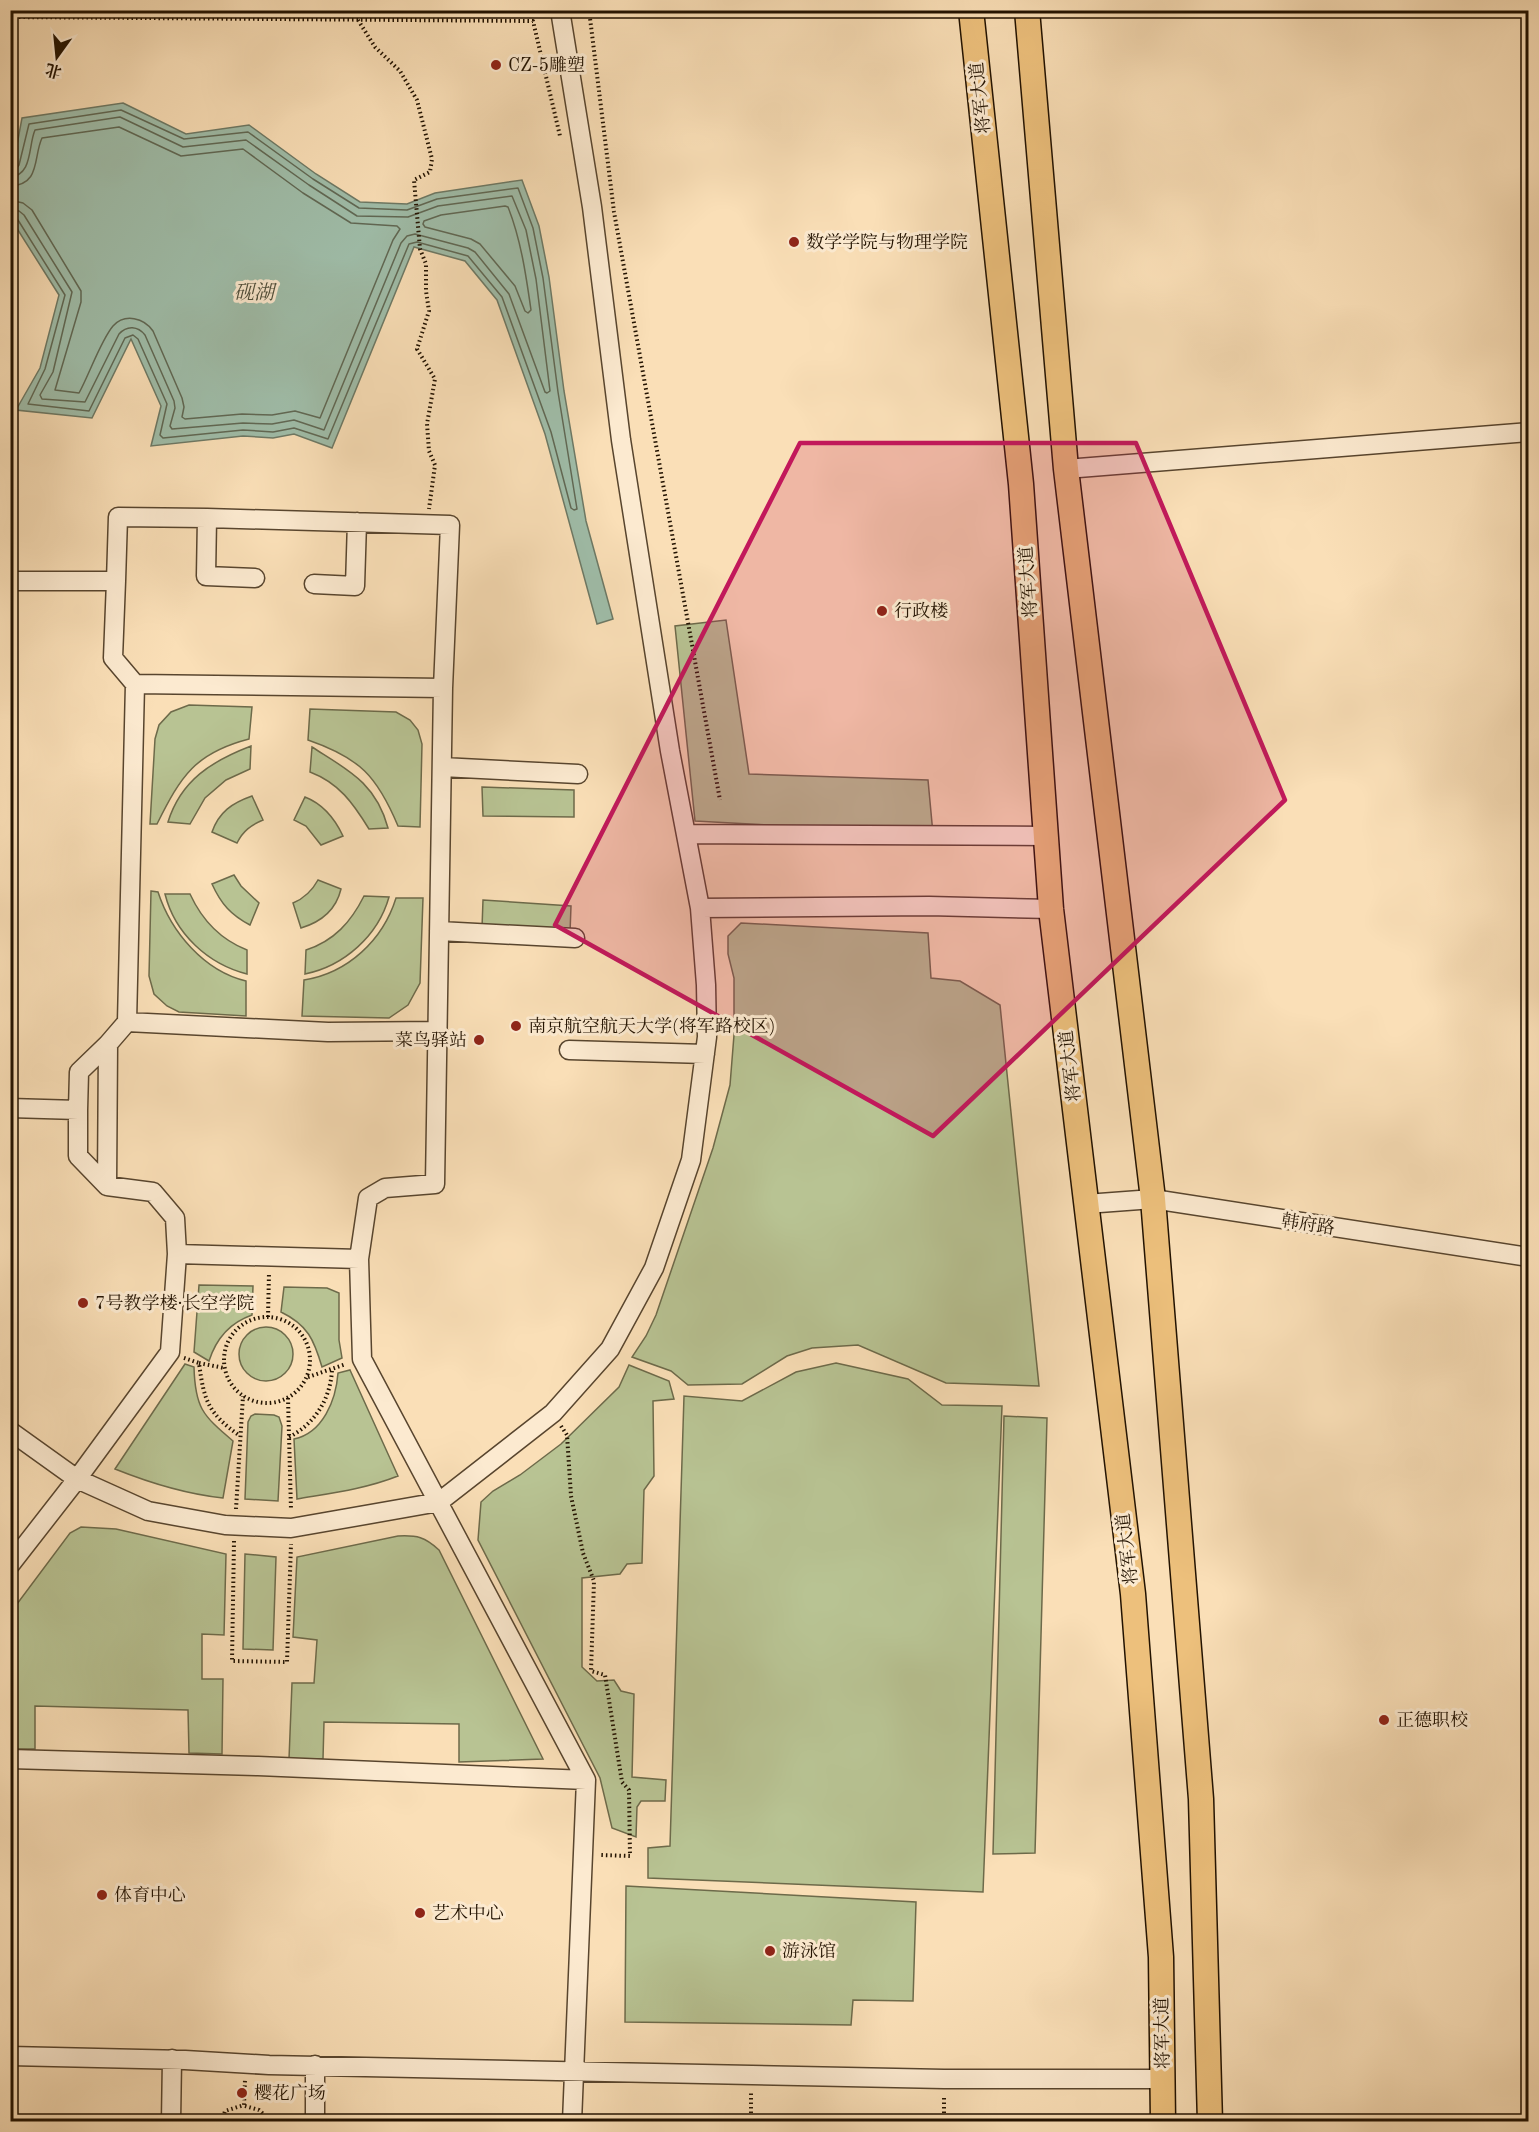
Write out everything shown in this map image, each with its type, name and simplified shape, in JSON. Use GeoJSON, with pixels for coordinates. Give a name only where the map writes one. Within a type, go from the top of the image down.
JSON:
{"type":"FeatureCollection","features":[{"type":"Feature","properties":{"kind":"main road","name":"将军大道"},"geometry":{"type":"LineString","coordinates":[[971,10],[1021,484],[1051,909],[1133,1594],[1161,1957],[1163,2121]]}},
{"type":"Feature","properties":{"kind":"main road"},"geometry":{"type":"LineString","coordinates":[[1027,10],[1066,469],[1153,1198],[1201,1799],[1210,2121]]}},
{"type":"Feature","properties":{"kind":"street"},"geometry":{"type":"LineString","coordinates":[[10,1431],[77,1479],[148,1511],[225,1525],[291,1528],[439,1502],[553,1413],[610,1349],[654,1268],[691,1160],[707,1036],[706,985],[700,908],[670,751],[621,440],[592,207],[560,10]]}},
{"type":"Feature","properties":{"kind":"street"},"geometry":{"type":"LineString","coordinates":[[1066,469],[1528,432]]}},
{"type":"Feature","properties":{"kind":"street"},"geometry":{"type":"LineString","coordinates":[[10,1565],[77,1479],[170,1352],[177,1254],[175,1218],[153,1192],[107,1186],[78,1156],[79,1072],[127,1022],[135,684],[113,658],[118,517],[450,525],[443,688],[435,1184],[385,1188],[368,1198],[359,1258],[362,1359],[586,1780],[572,2121]]}},
{"type":"Feature","properties":{"kind":"street"},"geometry":{"type":"LineString","coordinates":[[207,518],[206,576],[255,578]]}},
{"type":"Feature","properties":{"kind":"street"},"geometry":{"type":"LineString","coordinates":[[314,584],[355,586],[357,522]]}},
{"type":"Feature","properties":{"kind":"street"},"geometry":{"type":"LineString","coordinates":[[10,581],[116,582]]}},
{"type":"Feature","properties":{"kind":"street"},"geometry":{"type":"LineString","coordinates":[[135,684],[443,688]]}},
{"type":"Feature","properties":{"kind":"street"},"geometry":{"type":"LineString","coordinates":[[442,767],[578,774]]}},
{"type":"Feature","properties":{"kind":"street"},"geometry":{"type":"LineString","coordinates":[[686,834],[1047,836]]}},
{"type":"Feature","properties":{"kind":"street"},"geometry":{"type":"LineString","coordinates":[[700,908],[929,906],[1051,909]]}},
{"type":"Feature","properties":{"kind":"street"},"geometry":{"type":"LineString","coordinates":[[439,931],[575,938]]}},
{"type":"Feature","properties":{"kind":"street"},"geometry":{"type":"LineString","coordinates":[[127,1022],[328,1032],[438,1031]]}},
{"type":"Feature","properties":{"kind":"street"},"geometry":{"type":"LineString","coordinates":[[107,1186],[108,1044]]}},
{"type":"Feature","properties":{"kind":"street"},"geometry":{"type":"LineString","coordinates":[[569,1050],[705,1054]]}},
{"type":"Feature","properties":{"kind":"street"},"geometry":{"type":"LineString","coordinates":[[10,1108],[78,1110]]}},
{"type":"Feature","properties":{"kind":"street","name":"韩府路"},"geometry":{"type":"LineString","coordinates":[[1086,1204],[1153,1198],[1528,1257]]}},
{"type":"Feature","properties":{"kind":"street"},"geometry":{"type":"LineString","coordinates":[[177,1254],[359,1258]]}},
{"type":"Feature","properties":{"kind":"street"},"geometry":{"type":"LineString","coordinates":[[10,1759],[258,1766],[586,1780]]}},
{"type":"Feature","properties":{"kind":"street"},"geometry":{"type":"LineString","coordinates":[[10,2056],[172,2059],[245,2064],[944,2079],[1162,2079]]}},
{"type":"Feature","properties":{"kind":"street"},"geometry":{"type":"LineString","coordinates":[[171,2121],[172,2059]]}},
{"type":"Feature","properties":{"kind":"street"},"geometry":{"type":"LineString","coordinates":[[315,2065],[315,2121]]}},
{"type":"Feature","properties":{"kind":"path"},"geometry":{"type":"LineString","coordinates":[[589,10],[614,212],[720,800]]}},
{"type":"Feature","properties":{"kind":"path"},"geometry":{"type":"LineString","coordinates":[[10,17],[533,21],[560,138]]}},
{"type":"Feature","properties":{"kind":"path"},"geometry":{"type":"LineString","coordinates":[[358,19],[375,46],[400,71],[417,100],[432,159],[430,172],[414,180],[420,249],[426,264],[429,311],[417,349],[435,379],[427,424],[429,451],[435,465],[430,487],[428,524]]}},
{"type":"Feature","properties":{"kind":"path"},"geometry":{"type":"LineString","coordinates":[[268,1317],[270,1256]]}},
{"type":"Feature","properties":{"kind":"path"},"geometry":{"type":"LineString","coordinates":[[268,1317],[282,1319],[304,1336],[311,1363],[300,1389],[274,1404],[260,1404],[246,1399],[234,1389],[226,1377],[225,1348],[231,1335],[241,1325],[254,1318],[268,1317]]}},
{"type":"Feature","properties":{"kind":"path"},"geometry":{"type":"LineString","coordinates":[[170,1352],[199,1363],[224,1368]]}},
{"type":"Feature","properties":{"kind":"path"},"geometry":{"type":"LineString","coordinates":[[307,1377],[362,1359]]}},
{"type":"Feature","properties":{"kind":"path"},"geometry":{"type":"LineString","coordinates":[[199,1363],[203,1390],[210,1409],[224,1425],[240,1436]]}},
{"type":"Feature","properties":{"kind":"path"},"geometry":{"type":"LineString","coordinates":[[289,1437],[312,1421],[320,1410],[332,1382],[332,1369]]}},
{"type":"Feature","properties":{"kind":"path"},"geometry":{"type":"LineString","coordinates":[[553,1413],[567,1435],[571,1496],[583,1553],[594,1581],[591,1671],[605,1676],[622,1782],[629,1790],[630,1856],[583,1854]]}},
{"type":"Feature","properties":{"kind":"path"},"geometry":{"type":"LineString","coordinates":[[244,2106],[245,2064]]}},
{"type":"Feature","properties":{"kind":"path"},"geometry":{"type":"LineString","coordinates":[[751,2121],[752,2075]]}},
{"type":"Feature","properties":{"kind":"path"},"geometry":{"type":"LineString","coordinates":[[944,2079],[944,2121]]}},
{"type":"Feature","properties":{"kind":"path"},"geometry":{"type":"LineString","coordinates":[[222,2121],[225,2111],[244,2106],[259,2110],[272,2121]]}},
{"type":"Feature","properties":{"kind":"highlighted area"},"geometry":{"type":"Polygon","coordinates":[[[800,443],[1136,443],[1285,800],[933,1136],[555,925],[800,443]]]}},
{"type":"Feature","properties":{"kind":"shaded area"},"geometry":{"type":"Polygon","coordinates":[[[726,620],[749,774],[928,780],[933,834],[695,821],[675,626],[726,620]]]}},
{"type":"Feature","properties":{"kind":"shaded area"},"geometry":{"type":"Polygon","coordinates":[[[189,705],[252,707],[249,739],[215,751],[202,759],[182,780],[157,824],[150,824],[155,739],[159,725],[171,712],[189,705]]]}},
{"type":"Feature","properties":{"kind":"shaded area"},"geometry":{"type":"Polygon","coordinates":[[[310,709],[396,712],[410,720],[418,730],[422,744],[420,827],[398,826],[382,794],[365,771],[341,754],[308,740],[310,709]]]}},
{"type":"Feature","properties":{"kind":"shaded area"},"geometry":{"type":"Polygon","coordinates":[[[251,746],[250,769],[226,780],[205,798],[190,824],[168,822],[174,807],[190,783],[223,758],[251,746]]]}},
{"type":"Feature","properties":{"kind":"shaded area"},"geometry":{"type":"Polygon","coordinates":[[[312,747],[359,779],[376,800],[388,828],[369,829],[337,788],[310,772],[312,747]]]}},
{"type":"Feature","properties":{"kind":"shaded area"},"geometry":{"type":"Polygon","coordinates":[[[482,787],[574,790],[574,817],[483,816],[482,787]]]}},
{"type":"Feature","properties":{"kind":"shaded area"},"geometry":{"type":"Polygon","coordinates":[[[252,796],[263,820],[248,829],[237,843],[212,832],[218,819],[227,809],[252,796]]]}},
{"type":"Feature","properties":{"kind":"shaded area"},"geometry":{"type":"Polygon","coordinates":[[[305,797],[328,813],[343,836],[321,845],[306,826],[294,820],[305,797]]]}},
{"type":"Feature","properties":{"kind":"shaded area"},"geometry":{"type":"Polygon","coordinates":[[[234,875],[241,886],[259,903],[250,925],[227,908],[212,884],[234,875]]]}},
{"type":"Feature","properties":{"kind":"shaded area"},"geometry":{"type":"Polygon","coordinates":[[[318,880],[341,889],[339,896],[327,914],[301,928],[293,903],[308,894],[318,880]]]}},
{"type":"Feature","properties":{"kind":"shaded area"},"geometry":{"type":"Polygon","coordinates":[[[151,891],[158,892],[171,921],[191,948],[216,969],[246,981],[246,1016],[179,1012],[167,1006],[154,994],[149,976],[151,891]]]}},
{"type":"Feature","properties":{"kind":"shaded area"},"geometry":{"type":"Polygon","coordinates":[[[165,894],[190,894],[212,928],[237,946],[247,950],[247,974],[219,963],[195,945],[177,922],[165,894]]]}},
{"type":"Feature","properties":{"kind":"shaded area"},"geometry":{"type":"Polygon","coordinates":[[[364,896],[389,897],[377,924],[368,936],[358,947],[333,964],[305,974],[306,950],[325,941],[341,929],[364,896]]]}},
{"type":"Feature","properties":{"kind":"shaded area"},"geometry":{"type":"Polygon","coordinates":[[[396,898],[423,898],[420,983],[408,1005],[389,1018],[302,1016],[304,980],[335,970],[362,952],[382,928],[396,898]]]}},
{"type":"Feature","properties":{"kind":"shaded area"},"geometry":{"type":"Polygon","coordinates":[[[483,900],[571,906],[570,933],[482,928],[483,900]]]}},
{"type":"Feature","properties":{"kind":"shaded area"},"geometry":{"type":"Polygon","coordinates":[[[741,923],[928,933],[931,978],[960,981],[1000,1005],[1039,1386],[946,1383],[858,1345],[812,1348],[787,1356],[742,1384],[688,1385],[671,1371],[632,1357],[656,1315],[713,1148],[730,1085],[734,1035],[734,978],[728,954],[728,936],[741,923]]]}},
{"type":"Feature","properties":{"kind":"shaded area"},"geometry":{"type":"Polygon","coordinates":[[[199,1285],[253,1286],[252,1315],[237,1322],[224,1333],[209,1361],[194,1352],[199,1285]]]}},
{"type":"Feature","properties":{"kind":"shaded area"},"geometry":{"type":"Polygon","coordinates":[[[284,1287],[327,1288],[339,1293],[339,1340],[342,1358],[322,1367],[309,1334],[298,1322],[281,1312],[284,1287]]]}},
{"type":"Feature","properties":{"kind":"shaded area"},"geometry":{"type":"Polygon","coordinates":[[[261,1327],[271,1327],[281,1331],[289,1339],[293,1354],[289,1369],[281,1377],[271,1381],[261,1381],[251,1377],[243,1369],[239,1359],[239,1349],[243,1339],[251,1331],[261,1327]]]}},
{"type":"Feature","properties":{"kind":"shaded area"},"geometry":{"type":"Polygon","coordinates":[[[836,1363],[908,1379],[942,1405],[1002,1406],[983,1892],[648,1878],[648,1848],[670,1846],[684,1396],[742,1401],[796,1372],[836,1363]]]}},
{"type":"Feature","properties":{"kind":"shaded area"},"geometry":{"type":"Polygon","coordinates":[[[185,1364],[194,1367],[196,1392],[202,1409],[207,1417],[233,1441],[223,1498],[168,1487],[115,1469],[185,1364]]]}},
{"type":"Feature","properties":{"kind":"shaded area"},"geometry":{"type":"Polygon","coordinates":[[[629,1365],[669,1381],[674,1399],[653,1401],[654,1476],[644,1490],[642,1563],[627,1564],[620,1574],[582,1578],[582,1667],[597,1681],[614,1680],[621,1691],[634,1694],[632,1777],[666,1780],[665,1801],[641,1801],[637,1807],[636,1837],[612,1828],[600,1778],[478,1540],[481,1502],[493,1491],[520,1475],[561,1444],[619,1387],[629,1365]]]}},
{"type":"Feature","properties":{"kind":"shaded area"},"geometry":{"type":"Polygon","coordinates":[[[350,1370],[398,1476],[336,1493],[297,1499],[294,1439],[304,1436],[320,1423],[331,1404],[338,1373],[350,1370]]]}},
{"type":"Feature","properties":{"kind":"shaded area"},"geometry":{"type":"Polygon","coordinates":[[[255,1414],[279,1417],[282,1426],[278,1501],[245,1499],[248,1422],[255,1414]]]}},
{"type":"Feature","properties":{"kind":"shaded area"},"geometry":{"type":"Polygon","coordinates":[[[1004,1416],[1047,1418],[1035,1853],[993,1854],[1004,1416]]]}},
{"type":"Feature","properties":{"kind":"shaded area"},"geometry":{"type":"Polygon","coordinates":[[[81,1527],[116,1529],[226,1554],[224,1635],[202,1634],[202,1679],[223,1679],[222,1754],[189,1753],[188,1710],[35,1706],[35,1749],[11,1749],[11,1612],[70,1533],[81,1527]]]}},
{"type":"Feature","properties":{"kind":"shaded area"},"geometry":{"type":"Polygon","coordinates":[[[398,1536],[420,1538],[439,1550],[543,1759],[459,1762],[459,1724],[324,1722],[323,1759],[289,1759],[292,1683],[314,1683],[317,1640],[293,1637],[297,1557],[398,1536]]]}},
{"type":"Feature","properties":{"kind":"shaded area"},"geometry":{"type":"Polygon","coordinates":[[[245,1554],[276,1557],[273,1650],[243,1649],[245,1554]]]}},
{"type":"Feature","properties":{"kind":"shaded area","name":"游泳馆"},"geometry":{"type":"Polygon","coordinates":[[[626,1886],[916,1902],[913,2001],[853,2000],[851,2025],[625,2022],[626,1886]]]}},
{"type":"Feature","properties":{"kind":"water","name":"砚湖"},"geometry":{"type":"Polygon","coordinates":[[[123,103],[186,134],[249,125],[316,174],[360,202],[407,204],[435,193],[522,180],[539,226],[549,277],[564,391],[586,521],[613,619],[597,624],[545,434],[497,300],[465,261],[414,247],[332,448],[294,434],[273,438],[243,436],[151,446],[161,406],[131,339],[92,418],[16,410],[40,368],[59,295],[11,219],[11,177],[22,118],[123,103]]]}},
{"type":"Feature","properties":{"kind":"place","name":"CZ-5雕塑"},"geometry":{"type":"Point","coordinates":[496,65]}},
{"type":"Feature","properties":{"kind":"place","name":"数学学院与物理学院"},"geometry":{"type":"Point","coordinates":[794,242]}},
{"type":"Feature","properties":{"kind":"place","name":"行政楼"},"geometry":{"type":"Point","coordinates":[882,611]}},
{"type":"Feature","properties":{"kind":"place","name":"南京航空航天大学(将军路校区)"},"geometry":{"type":"Point","coordinates":[516,1026]}},
{"type":"Feature","properties":{"kind":"place","name":"菜鸟驿站"},"geometry":{"type":"Point","coordinates":[479,1040]}},
{"type":"Feature","properties":{"kind":"place","name":"7号教学楼·长空学院"},"geometry":{"type":"Point","coordinates":[83,1303]}},
{"type":"Feature","properties":{"kind":"place","name":"正德职校"},"geometry":{"type":"Point","coordinates":[1384,1720]}},
{"type":"Feature","properties":{"kind":"place","name":"体育中心"},"geometry":{"type":"Point","coordinates":[102,1895]}},
{"type":"Feature","properties":{"kind":"place","name":"艺术中心"},"geometry":{"type":"Point","coordinates":[420,1913]}},
{"type":"Feature","properties":{"kind":"place","name":"游泳馆"},"geometry":{"type":"Point","coordinates":[770,1951]}},
{"type":"Feature","properties":{"kind":"place","name":"樱花广场"},"geometry":{"type":"Point","coordinates":[242,2093]}}]}
